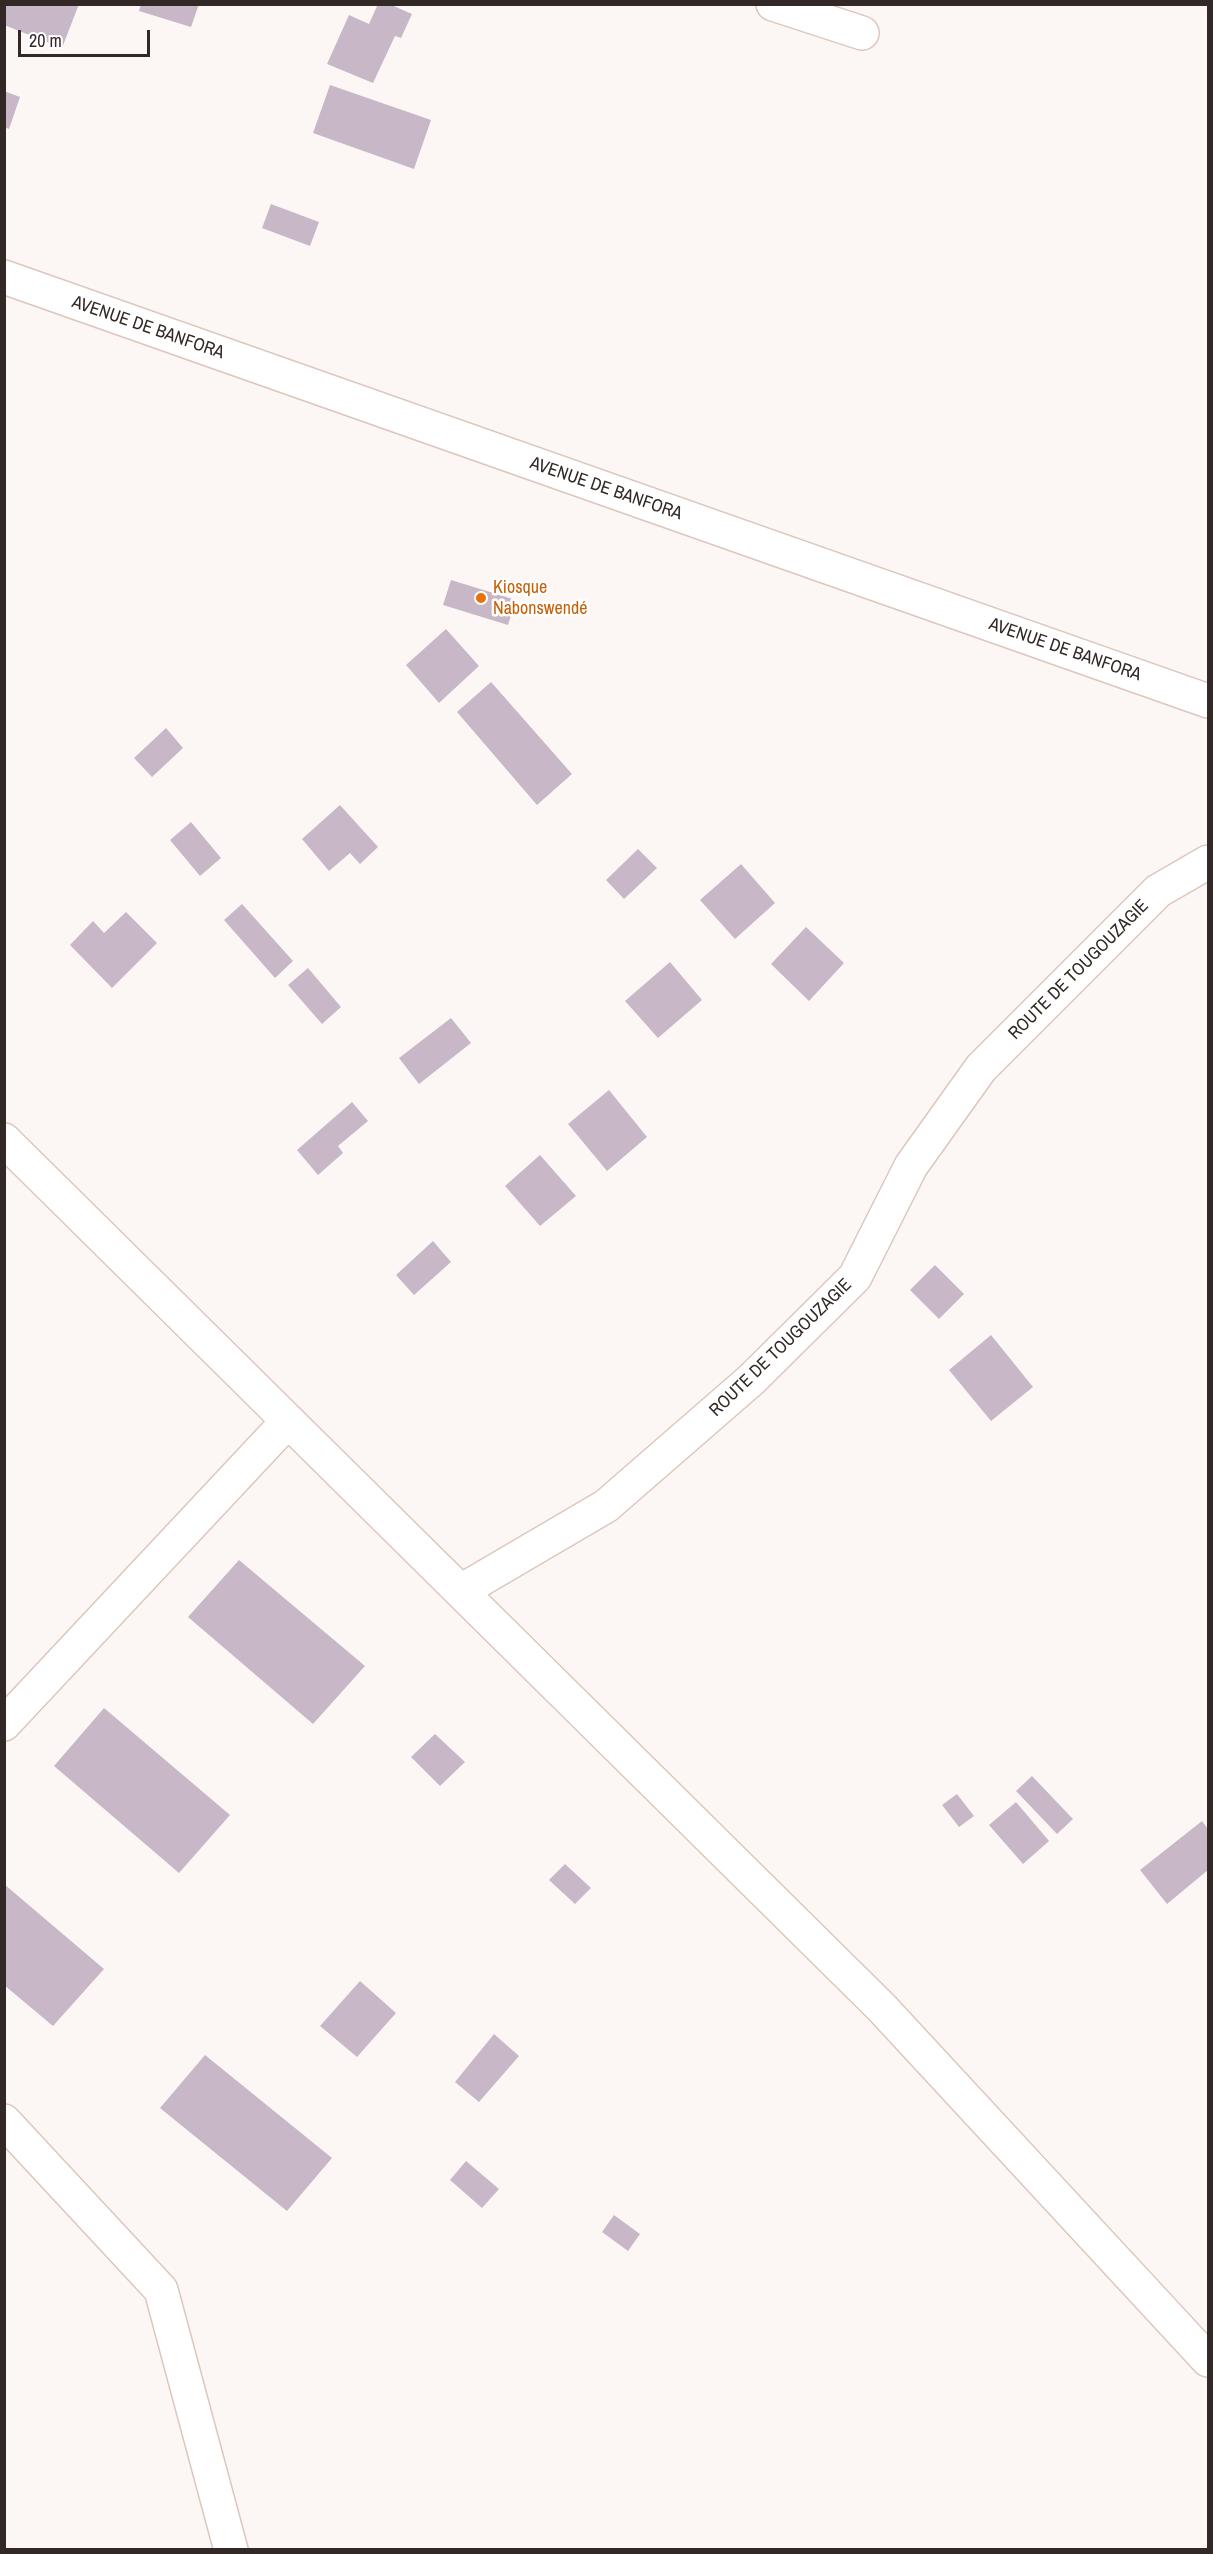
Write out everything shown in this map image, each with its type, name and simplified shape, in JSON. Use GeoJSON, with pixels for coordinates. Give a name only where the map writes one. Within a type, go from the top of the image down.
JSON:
{"type":"FeatureCollection","features":[{"type":"Feature","properties":{"kind":"street"},"geometry":{"type":"LineString","coordinates":[[773,4],[862,33]]}},
{"type":"Feature","properties":{"kind":"street","name":"AVENUE DE BANFORA"},"geometry":{"type":"LineString","coordinates":[[4,277],[1209,701]]}},
{"type":"Feature","properties":{"kind":"street","name":"ROUTE DE TOUGOUZAGIE"},"geometry":{"type":"LineString","coordinates":[[461,1591],[606,1506],[751,1380],[855,1277],[911,1166],[981,1068],[1158,891],[1209,862]]}},
{"type":"Feature","properties":{"kind":"street"},"geometry":{"type":"LineString","coordinates":[[4,1140],[882,2008],[1209,2360]]}},
{"type":"Feature","properties":{"kind":"street"},"geometry":{"type":"LineString","coordinates":[[4,1724],[288,1421]]}},
{"type":"Feature","properties":{"kind":"street"},"geometry":{"type":"LineString","coordinates":[[4,2121],[161,2290],[231,2550]]}},
{"type":"Feature","properties":{"kind":"building"},"geometry":{"type":"Polygon","coordinates":[[[4,4],[79,4],[62,48],[4,25],[4,4]]]}},
{"type":"Feature","properties":{"kind":"building"},"geometry":{"type":"Polygon","coordinates":[[[141,4],[199,4],[191,27],[139,11],[141,4]]]}},
{"type":"Feature","properties":{"kind":"building"},"geometry":{"type":"Polygon","coordinates":[[[378,4],[389,4],[412,14],[401,38],[395,36],[373,83],[327,64],[349,15],[369,24],[378,4]]]}},
{"type":"Feature","properties":{"kind":"building"},"geometry":{"type":"Polygon","coordinates":[[[330,85],[431,120],[414,169],[313,133],[330,85]]]}},
{"type":"Feature","properties":{"kind":"building"},"geometry":{"type":"Polygon","coordinates":[[[4,91],[20,97],[9,129],[4,127],[4,91]]]}},
{"type":"Feature","properties":{"kind":"building"},"geometry":{"type":"Polygon","coordinates":[[[271,204],[319,222],[310,246],[262,228],[271,204]]]}},
{"type":"Feature","properties":{"kind":"building"},"geometry":{"type":"Polygon","coordinates":[[[451,580],[516,600],[508,625],[443,605],[451,580]]]}},
{"type":"Feature","properties":{"kind":"building"},"geometry":{"type":"Polygon","coordinates":[[[446,629],[479,666],[439,703],[406,665],[446,629]]]}},
{"type":"Feature","properties":{"kind":"building"},"geometry":{"type":"Polygon","coordinates":[[[491,682],[572,774],[537,805],[457,712],[491,682]]]}},
{"type":"Feature","properties":{"kind":"building"},"geometry":{"type":"Polygon","coordinates":[[[166,728],[183,748],[152,777],[134,758],[166,728]]]}},
{"type":"Feature","properties":{"kind":"building"},"geometry":{"type":"Polygon","coordinates":[[[340,805],[378,847],[360,864],[350,853],[329,871],[302,839],[340,805]]]}},
{"type":"Feature","properties":{"kind":"building"},"geometry":{"type":"Polygon","coordinates":[[[191,822],[221,858],[200,876],[170,840],[191,822]]]}},
{"type":"Feature","properties":{"kind":"building"},"geometry":{"type":"Polygon","coordinates":[[[638,849],[657,868],[624,899],[606,880],[638,849]]]}},
{"type":"Feature","properties":{"kind":"building"},"geometry":{"type":"Polygon","coordinates":[[[741,864],[775,903],[735,939],[700,900],[741,864]]]}},
{"type":"Feature","properties":{"kind":"building"},"geometry":{"type":"Polygon","coordinates":[[[242,904],[293,961],[275,978],[224,920],[242,904]]]}},
{"type":"Feature","properties":{"kind":"building"},"geometry":{"type":"Polygon","coordinates":[[[126,912],[157,943],[112,988],[70,945],[93,921],[104,933],[126,912]]]}},
{"type":"Feature","properties":{"kind":"building"},"geometry":{"type":"Polygon","coordinates":[[[806,927],[844,963],[809,1001],[771,964],[806,927]]]}},
{"type":"Feature","properties":{"kind":"building"},"geometry":{"type":"Polygon","coordinates":[[[670,962],[702,1000],[658,1038],[625,1001],[670,962]]]}},
{"type":"Feature","properties":{"kind":"building"},"geometry":{"type":"Polygon","coordinates":[[[308,968],[341,1007],[322,1024],[288,985],[308,968]]]}},
{"type":"Feature","properties":{"kind":"building"},"geometry":{"type":"Polygon","coordinates":[[[451,1018],[471,1043],[419,1084],[399,1058],[451,1018]]]}},
{"type":"Feature","properties":{"kind":"building"},"geometry":{"type":"Polygon","coordinates":[[[609,1090],[647,1137],[607,1171],[568,1124],[609,1090]]]}},
{"type":"Feature","properties":{"kind":"building"},"geometry":{"type":"Polygon","coordinates":[[[352,1102],[368,1121],[338,1146],[343,1153],[318,1175],[297,1150],[352,1102]]]}},
{"type":"Feature","properties":{"kind":"building"},"geometry":{"type":"Polygon","coordinates":[[[540,1155],[576,1196],[540,1226],[505,1186],[540,1155]]]}},
{"type":"Feature","properties":{"kind":"building"},"geometry":{"type":"Polygon","coordinates":[[[433,1241],[451,1262],[414,1295],[396,1275],[433,1241]]]}},
{"type":"Feature","properties":{"kind":"building"},"geometry":{"type":"Polygon","coordinates":[[[935,1265],[964,1294],[939,1319],[910,1290],[935,1265]]]}},
{"type":"Feature","properties":{"kind":"building"},"geometry":{"type":"Polygon","coordinates":[[[991,1335],[1033,1387],[991,1421],[949,1370],[991,1335]]]}},
{"type":"Feature","properties":{"kind":"building"},"geometry":{"type":"Polygon","coordinates":[[[239,1560],[365,1666],[313,1724],[188,1617],[239,1560]]]}},
{"type":"Feature","properties":{"kind":"building"},"geometry":{"type":"Polygon","coordinates":[[[104,1708],[230,1815],[179,1873],[54,1766],[104,1708]]]}},
{"type":"Feature","properties":{"kind":"building"},"geometry":{"type":"Polygon","coordinates":[[[435,1734],[465,1762],[440,1786],[411,1757],[435,1734]]]}},
{"type":"Feature","properties":{"kind":"building"},"geometry":{"type":"Polygon","coordinates":[[[1032,1776],[1073,1819],[1057,1834],[1016,1791],[1032,1776]]]}},
{"type":"Feature","properties":{"kind":"building"},"geometry":{"type":"Polygon","coordinates":[[[957,1794],[974,1816],[959,1827],[942,1805],[957,1794]]]}},
{"type":"Feature","properties":{"kind":"building"},"geometry":{"type":"Polygon","coordinates":[[[1016,1802],[1049,1841],[1023,1864],[989,1825],[1016,1802]]]}},
{"type":"Feature","properties":{"kind":"building"},"geometry":{"type":"Polygon","coordinates":[[[1202,1821],[1208,1829],[1208,1870],[1167,1904],[1140,1870],[1202,1821]]]}},
{"type":"Feature","properties":{"kind":"building"},"geometry":{"type":"Polygon","coordinates":[[[565,1864],[591,1888],[575,1904],[549,1880],[565,1864]]]}},
{"type":"Feature","properties":{"kind":"building"},"geometry":{"type":"Polygon","coordinates":[[[4,1884],[104,1969],[53,2026],[4,1985],[4,1884]]]}},
{"type":"Feature","properties":{"kind":"building"},"geometry":{"type":"Polygon","coordinates":[[[360,1981],[396,2013],[357,2057],[320,2026],[360,1981]]]}},
{"type":"Feature","properties":{"kind":"building"},"geometry":{"type":"Polygon","coordinates":[[[494,2034],[519,2056],[479,2102],[455,2082],[494,2034]]]}},
{"type":"Feature","properties":{"kind":"building"},"geometry":{"type":"Polygon","coordinates":[[[205,2055],[332,2158],[287,2211],[160,2108],[205,2055]]]}},
{"type":"Feature","properties":{"kind":"building"},"geometry":{"type":"Polygon","coordinates":[[[466,2161],[499,2189],[482,2208],[450,2180],[466,2161]]]}},
{"type":"Feature","properties":{"kind":"building"},"geometry":{"type":"Polygon","coordinates":[[[614,2215],[640,2234],[628,2251],[602,2232],[614,2215]]]}},
{"type":"Feature","properties":{"kind":"place","name":"Kiosque Nabonswendé"},"geometry":{"type":"Point","coordinates":[481,598]}}]}
